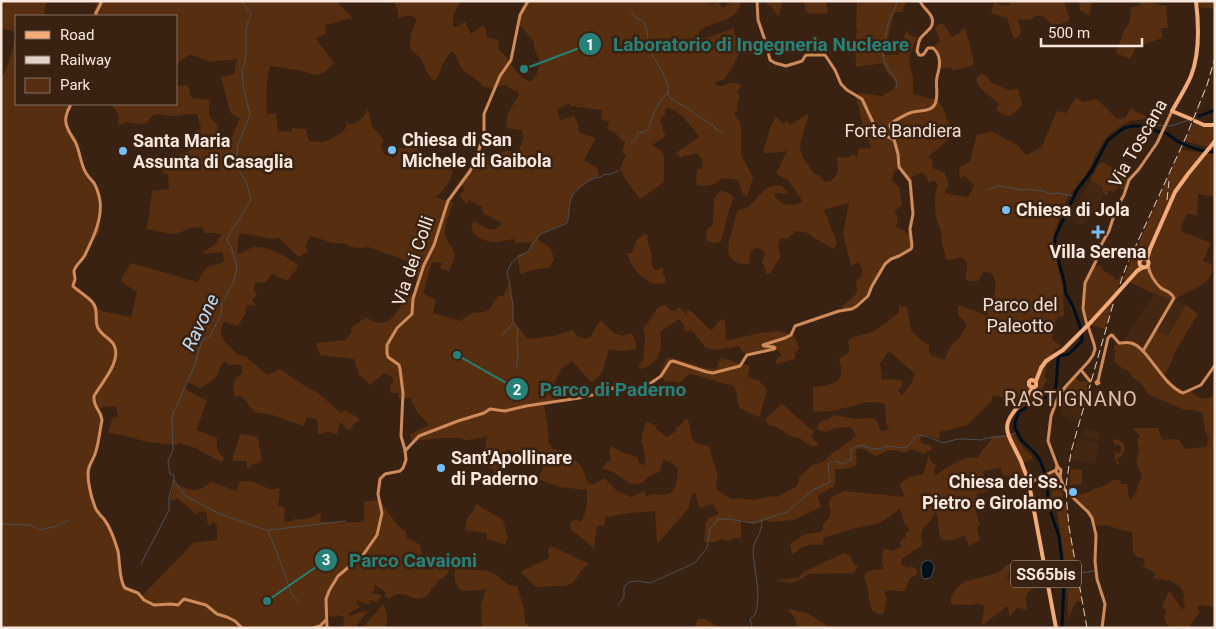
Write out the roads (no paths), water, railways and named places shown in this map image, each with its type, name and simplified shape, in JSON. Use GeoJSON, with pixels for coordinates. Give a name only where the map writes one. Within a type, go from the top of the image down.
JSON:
{"type":"FeatureCollection","features":[{"type":"Feature","properties":{"kind":"main road","name":"Via Toscana"},"geometry":{"type":"LineString","coordinates":[[1172,111],[1189,80],[1195,62],[1198,34],[1196,1]]}},
{"type":"Feature","properties":{"kind":"main road"},"geometry":{"type":"LineString","coordinates":[[1172,111],[1204,125],[1215,125]]}},
{"type":"Feature","properties":{"kind":"main road"},"geometry":{"type":"LineString","coordinates":[[1088,324],[1137,271],[1145,267],[1149,262],[1146,259],[1148,253],[1175,192],[1214,142]]}},
{"type":"Feature","properties":{"kind":"main road"},"geometry":{"type":"LineString","coordinates":[[1145,267],[1141,260],[1146,259]]}},
{"type":"Feature","properties":{"kind":"main road","name":"SS65bis"},"geometry":{"type":"LineString","coordinates":[[1056,628],[1029,482],[1021,460],[1008,435],[1007,427],[1010,417],[1016,408],[1027,397],[1032,387],[1036,385],[1035,379],[1046,360],[1063,350],[1088,324]]}},
{"type":"Feature","properties":{"kind":"street"},"geometry":{"type":"LineString","coordinates":[[96,15],[102,1]]}},
{"type":"Feature","properties":{"kind":"street","name":"Via dei Colli"},"geometry":{"type":"LineString","coordinates":[[405,451],[400,436],[403,393],[400,369],[388,356],[387,345],[397,328],[412,314],[418,282],[434,246],[448,201],[470,171],[477,157],[484,129],[484,114],[500,76],[511,60],[520,15],[528,1]]}},
{"type":"Feature","properties":{"kind":"street"},"geometry":{"type":"LineString","coordinates":[[757,1],[759,23],[770,60],[786,66],[802,61],[806,55],[825,55],[835,70],[841,84],[862,99],[876,129],[894,140]]}},
{"type":"Feature","properties":{"kind":"street"},"geometry":{"type":"LineString","coordinates":[[327,628],[326,597],[335,580],[363,555],[377,535],[382,512],[378,494],[380,479],[386,473],[398,472],[402,469],[406,460],[405,451],[419,436],[458,420],[490,410],[505,411],[579,398],[613,388],[626,391],[641,390],[658,379],[665,372],[670,362],[673,361],[713,373],[740,366],[747,354],[766,352],[775,348],[763,345],[791,335],[793,329],[799,324],[839,311],[852,309],[868,296],[885,264],[911,249],[912,246],[910,228],[913,214],[910,181],[899,167],[898,154],[890,125],[892,122],[910,113],[929,109],[935,104],[936,100],[936,83],[940,65],[939,56],[933,48],[928,48],[922,55],[917,51],[920,38],[932,26],[933,22],[931,15],[920,1]]}},
{"type":"Feature","properties":{"kind":"street"},"geometry":{"type":"LineString","coordinates":[[71,105],[66,115],[66,126],[78,147],[83,169],[94,182],[100,200],[98,227],[83,258],[76,267],[73,286],[74,289],[85,294],[95,305],[98,328],[113,344],[116,356],[114,363],[94,396],[95,406],[102,416],[96,452],[88,470],[89,486],[94,506],[104,519],[117,549],[121,582],[126,589],[138,593],[145,602],[155,606],[178,605],[184,599],[204,604],[217,614],[235,621],[242,628]]}},
{"type":"Feature","properties":{"kind":"street","name":"Via Toscana"},"geometry":{"type":"LineString","coordinates":[[1102,628],[1105,604],[1097,579],[1095,561],[1096,535],[1092,518],[1065,490],[1048,441],[1052,414],[1061,392],[1089,362],[1094,351],[1082,307],[1085,283],[1096,262],[1101,245],[1128,182],[1158,140],[1172,111]]}},
{"type":"Feature","properties":{"kind":"street"},"geometry":{"type":"LineString","coordinates":[[1144,351],[1174,298],[1171,292],[1158,285],[1145,267]]}},
{"type":"Feature","properties":{"kind":"street"},"geometry":{"type":"LineString","coordinates":[[1080,370],[1094,381],[1108,338],[1111,335],[1119,343],[1131,343],[1144,351],[1162,376],[1183,393],[1201,385],[1215,365]]}},
{"type":"Feature","properties":{"kind":"street"},"geometry":{"type":"LineString","coordinates":[[1029,482],[1057,471]]}},
{"type":"Feature","properties":{"kind":"street"},"geometry":{"type":"LineString","coordinates":[[314,628],[322,625],[326,619]]}},
{"type":"Feature","properties":{"kind":"water"},"geometry":{"type":"Polygon","coordinates":[[[928,560],[934,565],[933,570],[930,578],[924,579],[921,567],[923,562],[928,560]]]}},
{"type":"Feature","properties":{"kind":"waterway","name":"Ravone"},"geometry":{"type":"LineString","coordinates":[[240,1],[251,14],[246,28],[246,54],[242,69],[243,84],[250,115],[238,144],[236,160],[247,184],[251,200],[227,239],[237,267],[233,284],[222,303],[221,315],[210,336],[202,340],[194,367],[174,410],[172,418],[173,450],[168,461],[170,474],[174,475],[174,480],[184,495],[218,513],[268,531],[292,595],[299,602]]}},
{"type":"Feature","properties":{"kind":"waterway"},"geometry":{"type":"LineString","coordinates":[[896,87],[897,81],[886,65],[883,57],[883,48],[889,20],[897,1]]}},
{"type":"Feature","properties":{"kind":"waterway"},"geometry":{"type":"LineString","coordinates":[[631,13],[643,21],[647,30],[649,50],[668,85],[668,92],[656,108],[648,129],[638,133],[631,143]]}},
{"type":"Feature","properties":{"kind":"waterway"},"geometry":{"type":"LineString","coordinates":[[668,93],[671,99],[691,110],[714,126],[715,129],[723,132]]}},
{"type":"Feature","properties":{"kind":"waterway"},"geometry":{"type":"LineString","coordinates":[[1199,116],[1215,110]]}},
{"type":"Feature","properties":{"kind":"waterway"},"geometry":{"type":"LineString","coordinates":[[1146,126],[1171,126],[1189,120]]}},
{"type":"Feature","properties":{"kind":"waterway"},"geometry":{"type":"LineString","coordinates":[[1062,628],[1064,580],[1059,536],[1048,500],[1047,479],[1040,460],[1022,441],[1015,428],[1019,412],[1032,404],[1041,402],[1056,387],[1058,359],[1060,356],[1069,354],[1082,341],[1082,332],[1073,306],[1066,294],[1055,246],[1055,237],[1077,190],[1092,170],[1108,140],[1124,128],[1146,126],[1192,147],[1215,152]]}},
{"type":"Feature","properties":{"kind":"waterway"},"geometry":{"type":"LineString","coordinates":[[517,368],[518,329],[513,322],[513,304],[507,272],[511,264],[519,256],[526,253],[541,234],[567,223],[571,199],[574,193],[588,181],[619,171]]}},
{"type":"Feature","properties":{"kind":"waterway"},"geometry":{"type":"LineString","coordinates":[[987,190],[999,186],[1074,196]]}},
{"type":"Feature","properties":{"kind":"waterway"},"geometry":{"type":"LineString","coordinates":[[502,336],[513,323]]}},
{"type":"Feature","properties":{"kind":"waterway"},"geometry":{"type":"LineString","coordinates":[[1011,435],[1017,432]]}},
{"type":"Feature","properties":{"kind":"waterway"},"geometry":{"type":"LineString","coordinates":[[834,461],[844,464],[851,460],[851,449],[861,445],[879,449],[888,446],[902,448],[908,446],[917,435],[926,436],[943,443],[958,439],[981,440],[1005,436]]}},
{"type":"Feature","properties":{"kind":"waterway"},"geometry":{"type":"LineString","coordinates":[[618,605],[624,597],[624,587],[629,582],[650,583],[695,563],[707,548],[710,528],[717,519],[753,523],[787,512],[813,490],[830,482],[828,464],[831,461]]}},
{"type":"Feature","properties":{"kind":"waterway"},"geometry":{"type":"LineString","coordinates":[[141,564],[169,510],[169,497],[174,480]]}},
{"type":"Feature","properties":{"kind":"waterway"},"geometry":{"type":"LineString","coordinates":[[1,524],[30,525],[39,530],[57,526],[69,520]]}},
{"type":"Feature","properties":{"kind":"waterway"},"geometry":{"type":"LineString","coordinates":[[269,530],[345,521]]}},
{"type":"Feature","properties":{"kind":"waterway"},"geometry":{"type":"LineString","coordinates":[[750,628],[752,626],[750,619],[755,615],[758,599],[753,550],[762,521]]}},
{"type":"Feature","properties":{"kind":"waterway"},"geometry":{"type":"LineString","coordinates":[[1080,573],[1094,571]]}},
{"type":"Feature","properties":{"kind":"waterway"},"geometry":{"type":"LineString","coordinates":[[1063,572],[1066,575],[1075,574]]}},
{"type":"Feature","properties":{"kind":"railway"},"geometry":{"type":"LineString","coordinates":[[1120,284],[1186,137],[1207,85],[1215,58]]}},
{"type":"Feature","properties":{"kind":"railway"},"geometry":{"type":"LineString","coordinates":[[1167,200],[1169,181]]}},
{"type":"Feature","properties":{"kind":"railway"},"geometry":{"type":"LineString","coordinates":[[1087,628],[1069,527],[1066,486],[1071,452],[1114,301]]}},
{"type":"Feature","properties":{"kind":"place","name":"Laboratorio di Ingegneria Nucleare"},"geometry":{"type":"Point","coordinates":[524,69]}},
{"type":"Feature","properties":{"kind":"place","name":"Chiesa di San Michele di Gaibola"},"geometry":{"type":"Point","coordinates":[392,150]}},
{"type":"Feature","properties":{"kind":"place","name":"Santa Maria Assunta di Casaglia"},"geometry":{"type":"Point","coordinates":[123,151]}},
{"type":"Feature","properties":{"kind":"place","name":"Chiesa di Jola"},"geometry":{"type":"Point","coordinates":[1006,210]}},
{"type":"Feature","properties":{"kind":"place","name":"Villa Serena"},"geometry":{"type":"Point","coordinates":[1098,232]}},
{"type":"Feature","properties":{"kind":"place","name":"Parco di Paderno"},"geometry":{"type":"Point","coordinates":[457,355]}},
{"type":"Feature","properties":{"kind":"place","name":"Sant'Apollinare di Paderno"},"geometry":{"type":"Point","coordinates":[441,468]}},
{"type":"Feature","properties":{"kind":"place","name":"Chiesa dei Ss. Pietro e Girolamo"},"geometry":{"type":"Point","coordinates":[1073,492]}},
{"type":"Feature","properties":{"kind":"place","name":"Parco Cavaioni"},"geometry":{"type":"Point","coordinates":[267,601]}},
{"type":"Feature","properties":{"kind":"district","name":"RASTIGNANO"},"geometry":{"type":"Point","coordinates":[1071,399]}},
{"type":"Feature","properties":{"kind":"park label","name":"Forte Bandiera"},"geometry":{"type":"Point","coordinates":[903,131]}},
{"type":"Feature","properties":{"kind":"park label","name":"Parco del Paleotto"},"geometry":{"type":"Point","coordinates":[1020,315]}}]}
